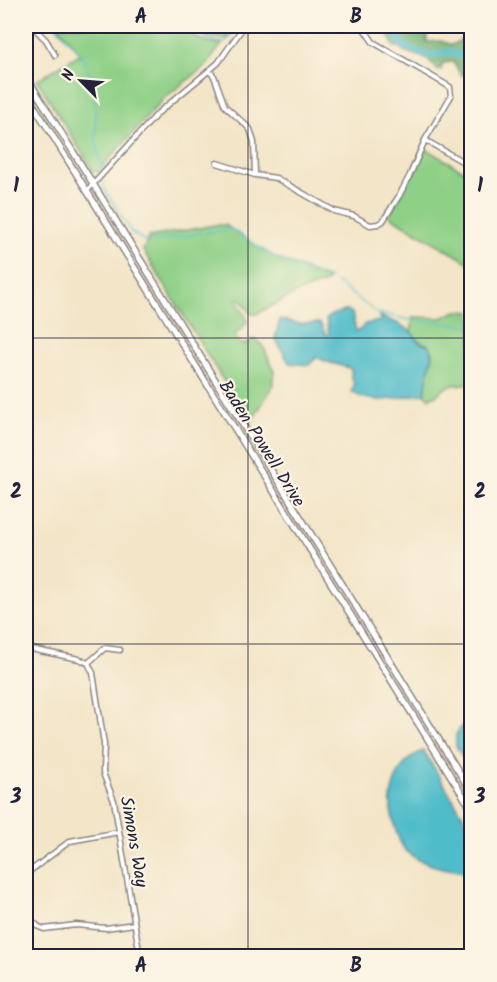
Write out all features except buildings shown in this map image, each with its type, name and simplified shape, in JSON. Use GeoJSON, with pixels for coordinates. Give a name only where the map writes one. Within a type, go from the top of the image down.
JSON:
{"type":"FeatureCollection","features":[{"type":"Feature","properties":{"kind":"main road","name":"Baden Powell Drive"},"geometry":{"type":"LineString","coordinates":[[26,76],[471,793]]}},
{"type":"Feature","properties":{"kind":"main road","name":"Baden Powell Drive"},"geometry":{"type":"LineString","coordinates":[[26,93],[471,810]]}},
{"type":"Feature","properties":{"kind":"street"},"geometry":{"type":"LineString","coordinates":[[32,26],[46,40],[55,54]]}},
{"type":"Feature","properties":{"kind":"street"},"geometry":{"type":"LineString","coordinates":[[87,191],[158,113],[218,63],[244,26]]}},
{"type":"Feature","properties":{"kind":"street"},"geometry":{"type":"LineString","coordinates":[[217,163],[255,175],[276,178],[334,211],[354,216],[370,225],[383,221],[410,176],[425,140],[451,96],[450,87],[373,42],[362,26]]}},
{"type":"Feature","properties":{"kind":"street"},"geometry":{"type":"LineString","coordinates":[[209,71],[214,75],[225,106],[250,129],[254,142],[255,175]]}},
{"type":"Feature","properties":{"kind":"street"},"geometry":{"type":"LineString","coordinates":[[425,140],[471,167]]}},
{"type":"Feature","properties":{"kind":"street"},"geometry":{"type":"LineString","coordinates":[[26,648],[79,658],[87,663],[105,648],[120,650]]}},
{"type":"Feature","properties":{"kind":"street","name":"Simons Way"},"geometry":{"type":"LineString","coordinates":[[87,663],[93,673],[104,744],[103,773],[112,795],[140,957]]}},
{"type":"Feature","properties":{"kind":"street"},"geometry":{"type":"LineString","coordinates":[[26,874],[70,841],[119,832]]}},
{"type":"Feature","properties":{"kind":"street"},"geometry":{"type":"LineString","coordinates":[[26,916],[44,929],[76,925],[106,928],[134,924]]}},
{"type":"Feature","properties":{"kind":"green space"},"geometry":{"type":"Polygon","coordinates":[[[58,26],[183,26],[200,40],[222,44],[206,66],[164,98],[98,172],[93,171],[37,80],[80,54],[58,26]]]}},
{"type":"Feature","properties":{"kind":"green space"},"geometry":{"type":"Polygon","coordinates":[[[194,26],[235,26],[226,39],[208,37],[194,26]]]}},
{"type":"Feature","properties":{"kind":"green space"},"geometry":{"type":"Polygon","coordinates":[[[381,26],[401,26],[403,33],[407,33],[413,26],[425,27],[427,42],[441,41],[452,45],[461,40],[471,41],[471,77],[461,75],[453,62],[443,63],[441,70],[438,71],[428,59],[404,51],[400,47],[394,47],[389,36],[381,30],[381,26]]]}},
{"type":"Feature","properties":{"kind":"green space"},"geometry":{"type":"Polygon","coordinates":[[[424,150],[428,150],[471,175],[471,264],[389,216],[424,150]]]}},
{"type":"Feature","properties":{"kind":"green space"},"geometry":{"type":"Polygon","coordinates":[[[225,225],[274,257],[328,279],[325,283],[296,293],[257,314],[251,314],[241,299],[236,299],[247,323],[235,335],[236,339],[243,345],[254,339],[262,344],[275,373],[272,381],[274,384],[250,424],[143,250],[149,237],[225,225]]]}},
{"type":"Feature","properties":{"kind":"green space"},"geometry":{"type":"Polygon","coordinates":[[[456,311],[471,312],[471,383],[448,386],[429,398],[425,394],[433,352],[429,346],[411,334],[413,317],[442,318],[456,311]]]}},
{"type":"Feature","properties":{"kind":"water"},"geometry":{"type":"Polygon","coordinates":[[[347,310],[352,313],[356,331],[365,324],[380,321],[380,316],[402,326],[416,337],[419,343],[428,345],[432,356],[425,394],[379,400],[361,397],[352,392],[354,384],[351,369],[317,357],[309,365],[289,363],[275,338],[280,319],[300,324],[320,323],[326,335],[329,333],[326,320],[328,317],[347,310]]]}},
{"type":"Feature","properties":{"kind":"water"},"geometry":{"type":"Polygon","coordinates":[[[471,715],[471,773],[456,746],[456,734],[471,715]]]}},
{"type":"Feature","properties":{"kind":"water"},"geometry":{"type":"Polygon","coordinates":[[[424,751],[471,829],[471,873],[437,866],[412,856],[406,851],[397,833],[391,803],[394,783],[401,769],[411,757],[424,751]]]}},
{"type":"Feature","properties":{"kind":"waterway"},"geometry":{"type":"LineString","coordinates":[[56,26],[83,57],[86,65]]}},
{"type":"Feature","properties":{"kind":"waterway"},"geometry":{"type":"LineString","coordinates":[[189,26],[208,40],[225,43],[238,26]]}},
{"type":"Feature","properties":{"kind":"waterway"},"geometry":{"type":"LineString","coordinates":[[393,26],[397,39],[405,47],[430,56],[449,52],[472,59]]}},
{"type":"Feature","properties":{"kind":"waterway"},"geometry":{"type":"LineString","coordinates":[[88,70],[95,89],[96,140],[102,170]]}},
{"type":"Feature","properties":{"kind":"waterway"},"geometry":{"type":"LineString","coordinates":[[103,179],[105,190],[132,233],[147,242],[201,233]]}},
{"type":"Feature","properties":{"kind":"waterway"},"geometry":{"type":"LineString","coordinates":[[206,233],[231,229],[274,257],[330,279]]}},
{"type":"Feature","properties":{"kind":"waterway"},"geometry":{"type":"LineString","coordinates":[[336,282],[377,313],[410,320],[472,326]]}}]}
